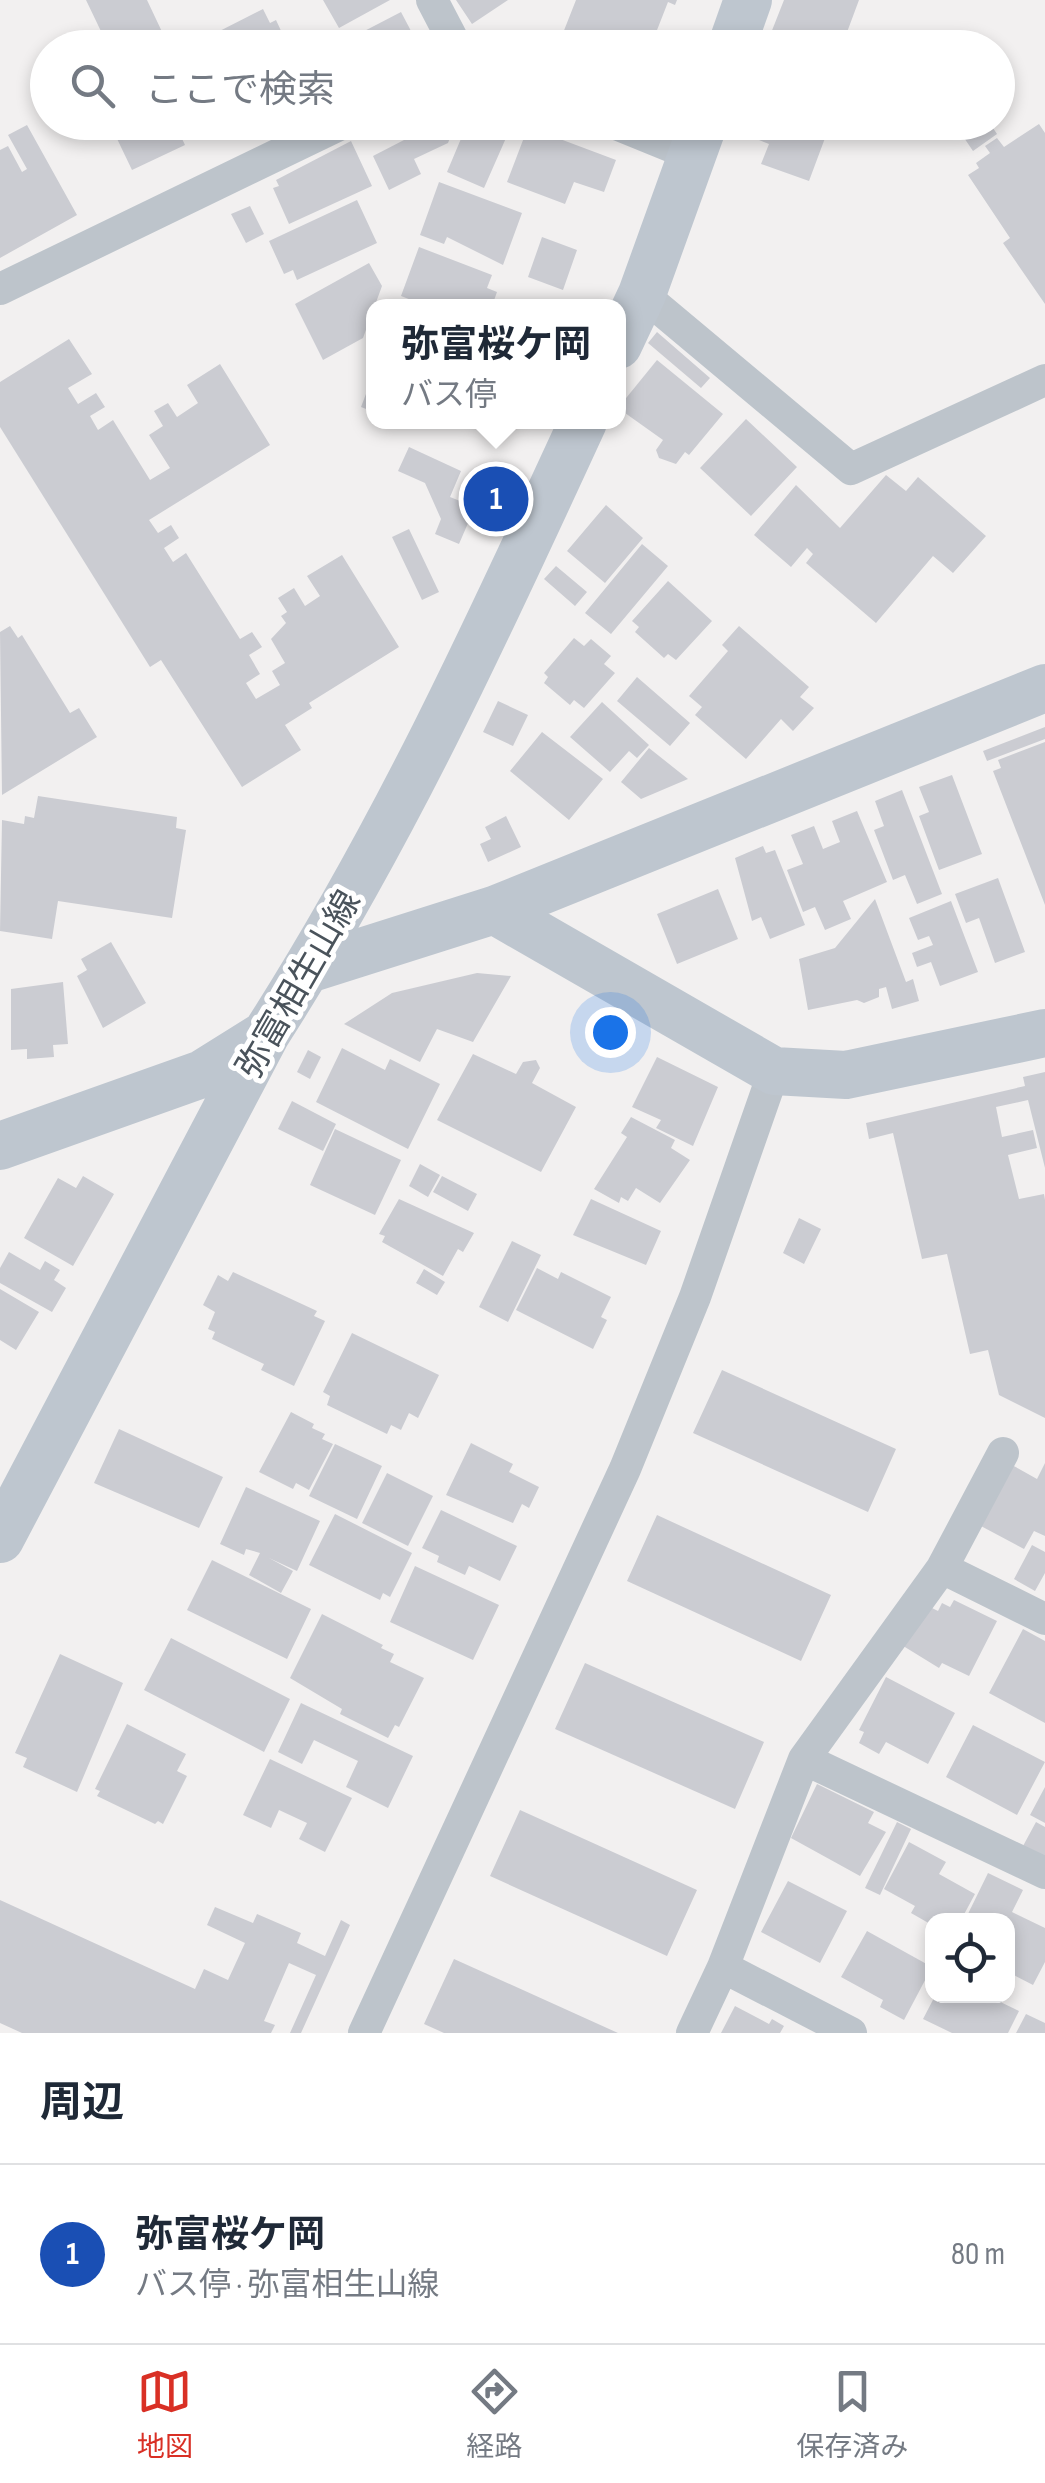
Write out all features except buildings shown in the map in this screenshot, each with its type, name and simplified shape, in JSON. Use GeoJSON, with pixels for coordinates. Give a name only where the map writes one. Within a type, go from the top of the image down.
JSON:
{"type":"FeatureCollection","features":[{"type":"Feature","properties":{"kind":"street"},"geometry":{"type":"LineString","coordinates":[[432,0],[448,30]]}},
{"type":"Feature","properties":{"kind":"street"},"geometry":{"type":"LineString","coordinates":[[737,30],[748,0]]}},
{"type":"Feature","properties":{"kind":"street"},"geometry":{"type":"LineString","coordinates":[[0,290],[308,140]]}},
{"type":"Feature","properties":{"kind":"street"},"geometry":{"type":"LineString","coordinates":[[626,328],[698,140]]}},
{"type":"Feature","properties":{"kind":"street"},"geometry":{"type":"LineString","coordinates":[[642,294],[851,469],[1045,380]]}},
{"type":"Feature","properties":{"kind":"street","name":"弥富相生山線"},"geometry":{"type":"LineString","coordinates":[[0,1540],[266,1034],[308,969],[449,712],[580,429]]}},
{"type":"Feature","properties":{"kind":"street"},"geometry":{"type":"LineString","coordinates":[[308,969],[494,910],[1045,688]]}},
{"type":"Feature","properties":{"kind":"street"},"geometry":{"type":"LineString","coordinates":[[494,910],[774,1071],[846,1075],[1045,1033]]}},
{"type":"Feature","properties":{"kind":"street"},"geometry":{"type":"LineString","coordinates":[[0,1146],[202,1074],[266,1034]]}},
{"type":"Feature","properties":{"kind":"street"},"geometry":{"type":"LineString","coordinates":[[364,2033],[625,1470],[695,1297],[774,1071]]}},
{"type":"Feature","properties":{"kind":"street"},"geometry":{"type":"LineString","coordinates":[[692,2033],[724,1967],[804,1759],[942,1568],[1003,1453]]}},
{"type":"Feature","properties":{"kind":"street"},"geometry":{"type":"LineString","coordinates":[[942,1568],[1045,1619]]}},
{"type":"Feature","properties":{"kind":"street"},"geometry":{"type":"LineString","coordinates":[[804,1759],[1045,1873]]}},
{"type":"Feature","properties":{"kind":"street"},"geometry":{"type":"LineString","coordinates":[[724,1967],[851,2033]]}},
{"type":"Feature","properties":{"kind":"place","name":"弥富桜ケ岡"},"geometry":{"type":"Point","coordinates":[496,499]}}]}
